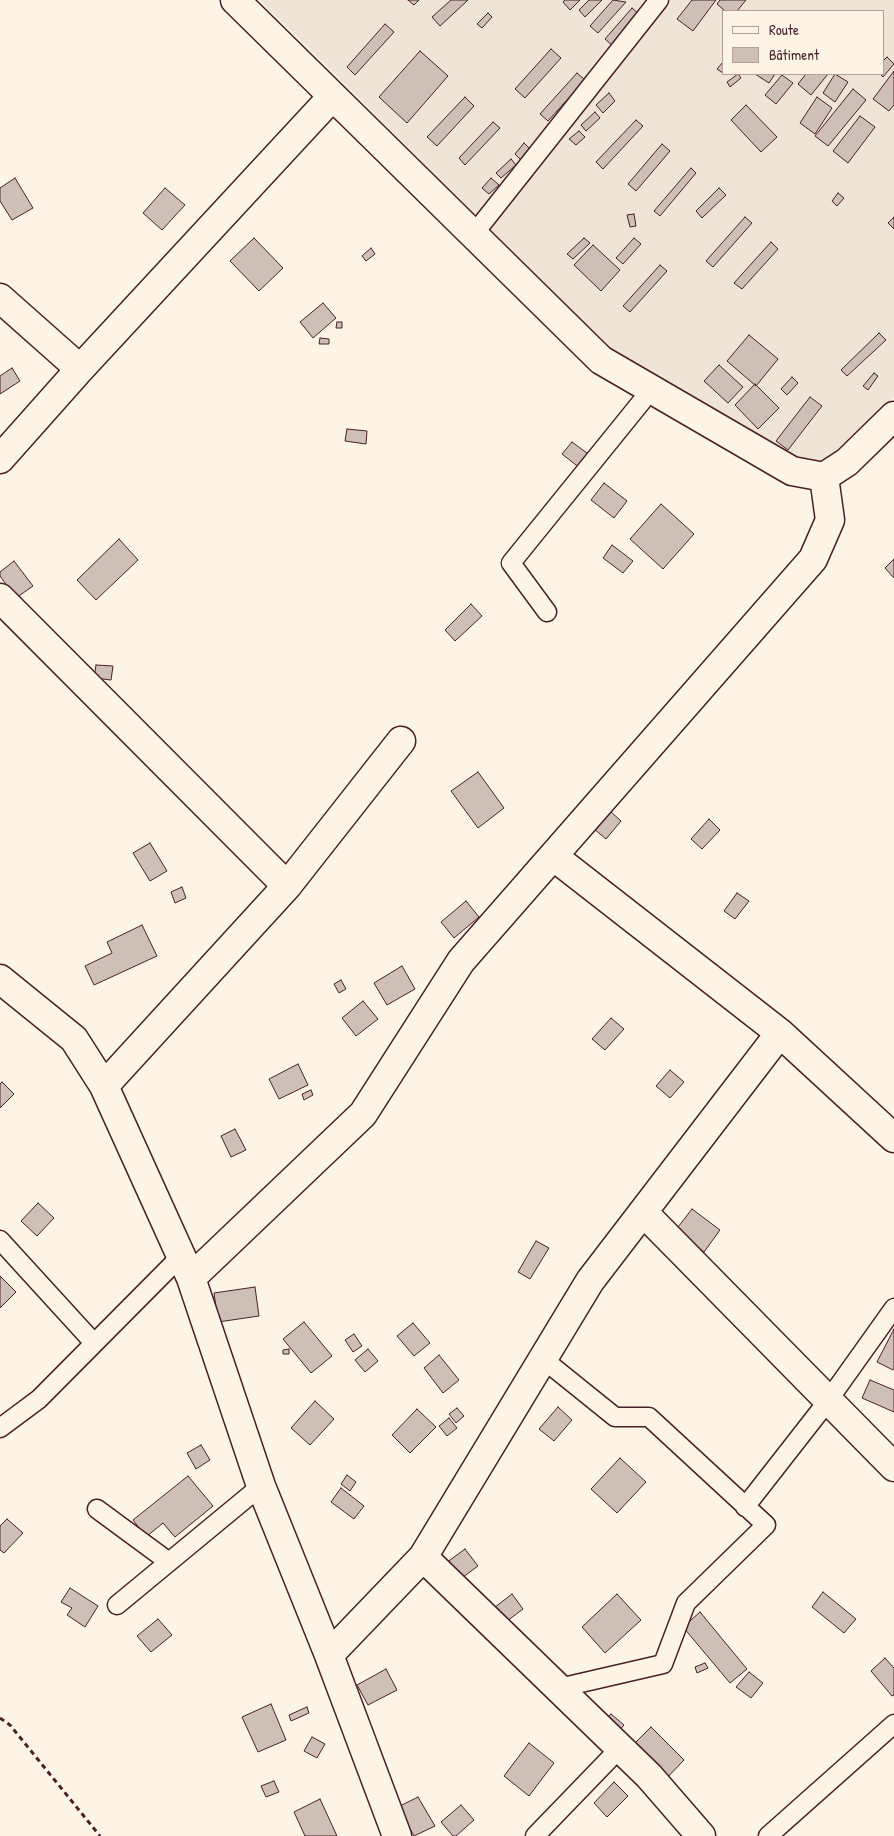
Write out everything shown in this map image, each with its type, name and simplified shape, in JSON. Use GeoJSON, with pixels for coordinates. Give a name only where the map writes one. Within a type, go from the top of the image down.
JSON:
{"type":"FeatureCollection","features":[{"type":"Feature","properties":{"kind":"street"},"geometry":{"type":"LineString","coordinates":[[235,0],[601,360],[792,470],[824,477],[847,462],[894,416]]}},
{"type":"Feature","properties":{"kind":"street"},"geometry":{"type":"LineString","coordinates":[[0,458],[332,97]]}},
{"type":"Feature","properties":{"kind":"street"},"geometry":{"type":"LineString","coordinates":[[0,298],[80,369]]}},
{"type":"Feature","properties":{"kind":"street"},"geometry":{"type":"LineString","coordinates":[[185,1267],[363,1114],[461,961],[813,559],[830,520],[824,477]]}},
{"type":"Feature","properties":{"kind":"street"},"geometry":{"type":"LineString","coordinates":[[0,598],[287,886]]}},
{"type":"Feature","properties":{"kind":"street"},"geometry":{"type":"LineString","coordinates":[[104,1086],[287,886],[401,741]]}},
{"type":"Feature","properties":{"kind":"street"},"geometry":{"type":"LineString","coordinates":[[553,856],[780,1033],[894,1138]]}},
{"type":"Feature","properties":{"kind":"street"},"geometry":{"type":"LineString","coordinates":[[0,979],[74,1040],[104,1086],[185,1267],[261,1486],[328,1655],[396,1836]]}},
{"type":"Feature","properties":{"kind":"street"},"geometry":{"type":"LineString","coordinates":[[328,1655],[422,1557],[590,1281],[780,1033]]}},
{"type":"Feature","properties":{"kind":"street"},"geometry":{"type":"LineString","coordinates":[[643,1212],[827,1402],[894,1467]]}},
{"type":"Feature","properties":{"kind":"street"},"geometry":{"type":"LineString","coordinates":[[422,1557],[649,1776],[701,1836]]}},
{"type":"Feature","properties":{"kind":"lane"},"geometry":{"type":"LineString","coordinates":[[473,235],[659,0]]}},
{"type":"Feature","properties":{"kind":"lane"},"geometry":{"type":"LineString","coordinates":[[547,612],[512,563],[652,390]]}},
{"type":"Feature","properties":{"kind":"lane"},"geometry":{"type":"LineString","coordinates":[[0,1240],[94,1343]]}},
{"type":"Feature","properties":{"kind":"lane"},"geometry":{"type":"LineString","coordinates":[[0,1428],[39,1399],[94,1343],[185,1267]]}},
{"type":"Feature","properties":{"kind":"lane"},"geometry":{"type":"LineString","coordinates":[[745,1507],[827,1402],[894,1308]]}},
{"type":"Feature","properties":{"kind":"lane"},"geometry":{"type":"LineString","coordinates":[[543,1359],[616,1417],[649,1417],[766,1525],[686,1603],[663,1664],[559,1688]]}},
{"type":"Feature","properties":{"kind":"lane"},"geometry":{"type":"LineString","coordinates":[[116,1605],[261,1486]]}},
{"type":"Feature","properties":{"kind":"lane"},"geometry":{"type":"LineString","coordinates":[[97,1509],[169,1562]]}},
{"type":"Feature","properties":{"kind":"lane"},"geometry":{"type":"LineString","coordinates":[[768,1836],[894,1724]]}},
{"type":"Feature","properties":{"kind":"lane"},"geometry":{"type":"LineString","coordinates":[[535,1836],[620,1748]]}},
{"type":"Feature","properties":{"kind":"path"},"geometry":{"type":"LineString","coordinates":[[0,1718],[10,1725],[100,1836]]}},
{"type":"Feature","properties":{"kind":"shaded area"},"geometry":{"type":"Polygon","coordinates":[[[260,0],[894,0],[894,397],[819,471],[620,358],[260,0]]]}},
{"type":"Feature","properties":{"kind":"building"},"geometry":{"type":"Polygon","coordinates":[[[408,0],[419,0],[414,5],[408,0]]]}},
{"type":"Feature","properties":{"kind":"building"},"geometry":{"type":"Polygon","coordinates":[[[451,0],[468,0],[440,26],[432,17],[451,0]]]}},
{"type":"Feature","properties":{"kind":"building"},"geometry":{"type":"Polygon","coordinates":[[[565,0],[580,0],[570,10],[563,2],[565,0]]]}},
{"type":"Feature","properties":{"kind":"building"},"geometry":{"type":"Polygon","coordinates":[[[589,0],[602,0],[585,17],[579,10],[589,0]]]}},
{"type":"Feature","properties":{"kind":"building"},"geometry":{"type":"Polygon","coordinates":[[[613,0],[626,2],[598,33],[590,26],[613,0]]]}},
{"type":"Feature","properties":{"kind":"building"},"geometry":{"type":"Polygon","coordinates":[[[692,0],[716,0],[693,31],[677,19],[692,0]]]}},
{"type":"Feature","properties":{"kind":"building"},"geometry":{"type":"Polygon","coordinates":[[[720,0],[746,0],[738,10],[724,10],[717,4],[720,0]]]}},
{"type":"Feature","properties":{"kind":"building"},"geometry":{"type":"Polygon","coordinates":[[[632,8],[641,16],[614,47],[605,39],[632,8]]]}},
{"type":"Feature","properties":{"kind":"building"},"geometry":{"type":"Polygon","coordinates":[[[488,13],[492,17],[482,28],[477,24],[488,13]]]}},
{"type":"Feature","properties":{"kind":"building"},"geometry":{"type":"Polygon","coordinates":[[[385,24],[394,32],[355,75],[347,67],[385,24]]]}},
{"type":"Feature","properties":{"kind":"building"},"geometry":{"type":"Polygon","coordinates":[[[551,49],[561,58],[525,98],[515,89],[551,49]]]}},
{"type":"Feature","properties":{"kind":"building"},"geometry":{"type":"Polygon","coordinates":[[[420,51],[448,76],[407,123],[379,97],[420,51]]]}},
{"type":"Feature","properties":{"kind":"building"},"geometry":{"type":"Polygon","coordinates":[[[887,57],[894,64],[883,77],[881,75],[884,75],[884,60],[887,57]]]}},
{"type":"Feature","properties":{"kind":"building"},"geometry":{"type":"Polygon","coordinates":[[[722,63],[722,72],[717,69],[722,63]]]}},
{"type":"Feature","properties":{"kind":"building"},"geometry":{"type":"Polygon","coordinates":[[[894,71],[894,105],[889,111],[873,99],[894,71]]]}},
{"type":"Feature","properties":{"kind":"building"},"geometry":{"type":"Polygon","coordinates":[[[577,73],[585,80],[548,121],[540,114],[577,73]]]}},
{"type":"Feature","properties":{"kind":"building"},"geometry":{"type":"Polygon","coordinates":[[[737,75],[741,78],[730,87],[727,82],[737,75]]]}},
{"type":"Feature","properties":{"kind":"building"},"geometry":{"type":"Polygon","coordinates":[[[757,75],[774,75],[769,83],[757,75]]]}},
{"type":"Feature","properties":{"kind":"building"},"geometry":{"type":"Polygon","coordinates":[[[782,75],[793,83],[776,104],[765,95],[782,75]]]}},
{"type":"Feature","properties":{"kind":"building"},"geometry":{"type":"Polygon","coordinates":[[[805,75],[827,75],[811,95],[798,84],[805,75]]]}},
{"type":"Feature","properties":{"kind":"building"},"geometry":{"type":"Polygon","coordinates":[[[834,75],[848,82],[835,102],[823,93],[834,75]]]}},
{"type":"Feature","properties":{"kind":"building"},"geometry":{"type":"Polygon","coordinates":[[[853,89],[866,100],[828,146],[815,136],[853,89]]]}},
{"type":"Feature","properties":{"kind":"building"},"geometry":{"type":"Polygon","coordinates":[[[609,93],[615,101],[603,113],[596,105],[609,93]]]}},
{"type":"Feature","properties":{"kind":"building"},"geometry":{"type":"Polygon","coordinates":[[[465,97],[474,106],[437,146],[427,137],[465,97]]]}},
{"type":"Feature","properties":{"kind":"building"},"geometry":{"type":"Polygon","coordinates":[[[817,97],[832,108],[815,134],[800,123],[817,97]]]}},
{"type":"Feature","properties":{"kind":"building"},"geometry":{"type":"Polygon","coordinates":[[[746,105],[777,137],[761,152],[731,120],[746,105]]]}},
{"type":"Feature","properties":{"kind":"building"},"geometry":{"type":"Polygon","coordinates":[[[595,112],[600,118],[586,131],[581,125],[595,112]]]}},
{"type":"Feature","properties":{"kind":"building"},"geometry":{"type":"Polygon","coordinates":[[[860,116],[875,127],[848,163],[833,151],[860,116]]]}},
{"type":"Feature","properties":{"kind":"building"},"geometry":{"type":"Polygon","coordinates":[[[636,120],[643,126],[603,169],[596,162],[636,120]]]}},
{"type":"Feature","properties":{"kind":"building"},"geometry":{"type":"Polygon","coordinates":[[[493,122],[500,128],[465,165],[459,158],[493,122]]]}},
{"type":"Feature","properties":{"kind":"building"},"geometry":{"type":"Polygon","coordinates":[[[579,131],[585,137],[576,145],[569,139],[579,131]]]}},
{"type":"Feature","properties":{"kind":"building"},"geometry":{"type":"Polygon","coordinates":[[[524,143],[530,149],[521,160],[515,154],[524,143]]]}},
{"type":"Feature","properties":{"kind":"building"},"geometry":{"type":"Polygon","coordinates":[[[662,144],[670,151],[636,191],[628,184],[662,144]]]}},
{"type":"Feature","properties":{"kind":"building"},"geometry":{"type":"Polygon","coordinates":[[[511,159],[516,165],[501,178],[496,173],[511,159]]]}},
{"type":"Feature","properties":{"kind":"building"},"geometry":{"type":"Polygon","coordinates":[[[691,168],[696,173],[660,216],[654,211],[691,168]]]}},
{"type":"Feature","properties":{"kind":"building"},"geometry":{"type":"Polygon","coordinates":[[[15,178],[33,208],[12,220],[0,201],[0,188],[15,178]]]}},
{"type":"Feature","properties":{"kind":"building"},"geometry":{"type":"Polygon","coordinates":[[[491,178],[499,185],[489,194],[482,188],[491,178]]]}},
{"type":"Feature","properties":{"kind":"building"},"geometry":{"type":"Polygon","coordinates":[[[165,188],[185,205],[162,230],[143,213],[165,188]]]}},
{"type":"Feature","properties":{"kind":"building"},"geometry":{"type":"Polygon","coordinates":[[[719,188],[726,195],[702,218],[696,211],[719,188]]]}},
{"type":"Feature","properties":{"kind":"building"},"geometry":{"type":"Polygon","coordinates":[[[838,193],[844,198],[837,206],[832,201],[838,193]]]}},
{"type":"Feature","properties":{"kind":"building"},"geometry":{"type":"Polygon","coordinates":[[[634,214],[636,226],[630,227],[627,215],[634,214]]]}},
{"type":"Feature","properties":{"kind":"building"},"geometry":{"type":"Polygon","coordinates":[[[745,217],[752,223],[713,267],[706,261],[745,217]]]}},
{"type":"Feature","properties":{"kind":"building"},"geometry":{"type":"Polygon","coordinates":[[[894,217],[894,229],[888,223],[894,217]]]}},
{"type":"Feature","properties":{"kind":"building"},"geometry":{"type":"Polygon","coordinates":[[[254,238],[283,268],[259,291],[230,261],[254,238]]]}},
{"type":"Feature","properties":{"kind":"building"},"geometry":{"type":"Polygon","coordinates":[[[584,238],[590,243],[573,259],[567,254],[584,238]]]}},
{"type":"Feature","properties":{"kind":"building"},"geometry":{"type":"Polygon","coordinates":[[[634,238],[641,244],[623,264],[616,258],[634,238]]]}},
{"type":"Feature","properties":{"kind":"building"},"geometry":{"type":"Polygon","coordinates":[[[771,242],[778,249],[742,289],[734,283],[771,242]]]}},
{"type":"Feature","properties":{"kind":"building"},"geometry":{"type":"Polygon","coordinates":[[[593,245],[620,270],[601,291],[574,265],[593,245]]]}},
{"type":"Feature","properties":{"kind":"building"},"geometry":{"type":"Polygon","coordinates":[[[371,248],[375,254],[366,261],[362,256],[371,248]]]}},
{"type":"Feature","properties":{"kind":"building"},"geometry":{"type":"Polygon","coordinates":[[[660,265],[667,271],[630,312],[623,306],[660,265]]]}},
{"type":"Feature","properties":{"kind":"building"},"geometry":{"type":"Polygon","coordinates":[[[323,303],[336,318],[313,338],[300,322],[323,303]]]}},
{"type":"Feature","properties":{"kind":"building"},"geometry":{"type":"Polygon","coordinates":[[[337,322],[342,322],[342,328],[336,328],[337,322]]]}},
{"type":"Feature","properties":{"kind":"building"},"geometry":{"type":"Polygon","coordinates":[[[879,333],[886,340],[847,376],[841,370],[879,333]]]}},
{"type":"Feature","properties":{"kind":"building"},"geometry":{"type":"Polygon","coordinates":[[[749,335],[778,359],[756,386],[727,361],[749,335]]]}},
{"type":"Feature","properties":{"kind":"building"},"geometry":{"type":"Polygon","coordinates":[[[320,338],[329,339],[329,344],[319,344],[320,338]]]}},
{"type":"Feature","properties":{"kind":"building"},"geometry":{"type":"Polygon","coordinates":[[[719,365],[743,387],[728,403],[704,381],[719,365]]]}},
{"type":"Feature","properties":{"kind":"building"},"geometry":{"type":"Polygon","coordinates":[[[12,368],[20,381],[0,394],[0,376],[12,368]]]}},
{"type":"Feature","properties":{"kind":"building"},"geometry":{"type":"Polygon","coordinates":[[[874,373],[878,376],[868,390],[863,386],[874,373]]]}},
{"type":"Feature","properties":{"kind":"building"},"geometry":{"type":"Polygon","coordinates":[[[792,377],[798,383],[787,395],[781,389],[792,377]]]}},
{"type":"Feature","properties":{"kind":"building"},"geometry":{"type":"Polygon","coordinates":[[[755,384],[779,408],[758,429],[735,405],[755,384]]]}},
{"type":"Feature","properties":{"kind":"building"},"geometry":{"type":"Polygon","coordinates":[[[810,397],[822,406],[788,450],[776,441],[810,397]]]}},
{"type":"Feature","properties":{"kind":"building"},"geometry":{"type":"Polygon","coordinates":[[[347,429],[367,431],[366,444],[345,441],[347,429]]]}},
{"type":"Feature","properties":{"kind":"building"},"geometry":{"type":"Polygon","coordinates":[[[572,442],[595,459],[585,472],[562,454],[572,442]]]}},
{"type":"Feature","properties":{"kind":"building"},"geometry":{"type":"Polygon","coordinates":[[[604,483],[627,501],[614,518],[591,500],[604,483]]]}},
{"type":"Feature","properties":{"kind":"building"},"geometry":{"type":"Polygon","coordinates":[[[661,504],[694,534],[663,569],[630,539],[661,504]]]}},
{"type":"Feature","properties":{"kind":"building"},"geometry":{"type":"Polygon","coordinates":[[[119,539],[138,560],[96,600],[77,580],[119,539]]]}},
{"type":"Feature","properties":{"kind":"building"},"geometry":{"type":"Polygon","coordinates":[[[612,545],[633,561],[623,573],[603,558],[612,545]]]}},
{"type":"Feature","properties":{"kind":"building"},"geometry":{"type":"Polygon","coordinates":[[[894,559],[894,578],[885,568],[894,559]]]}},
{"type":"Feature","properties":{"kind":"building"},"geometry":{"type":"Polygon","coordinates":[[[14,561],[33,586],[16,598],[0,576],[0,572],[14,561]]]}},
{"type":"Feature","properties":{"kind":"building"},"geometry":{"type":"Polygon","coordinates":[[[471,604],[482,616],[455,641],[445,630],[471,604]]]}},
{"type":"Feature","properties":{"kind":"building"},"geometry":{"type":"Polygon","coordinates":[[[96,665],[113,666],[111,680],[94,678],[96,665]]]}},
{"type":"Feature","properties":{"kind":"building"},"geometry":{"type":"Polygon","coordinates":[[[478,772],[504,808],[478,828],[451,791],[478,772]]]}},
{"type":"Feature","properties":{"kind":"building"},"geometry":{"type":"Polygon","coordinates":[[[610,811],[621,821],[606,839],[594,829],[610,811]]]}},
{"type":"Feature","properties":{"kind":"building"},"geometry":{"type":"Polygon","coordinates":[[[709,819],[720,830],[702,849],[691,839],[709,819]]]}},
{"type":"Feature","properties":{"kind":"building"},"geometry":{"type":"Polygon","coordinates":[[[150,843],[167,871],[150,881],[133,853],[150,843]]]}},
{"type":"Feature","properties":{"kind":"building"},"geometry":{"type":"Polygon","coordinates":[[[182,887],[186,898],[175,903],[171,892],[182,887]]]}},
{"type":"Feature","properties":{"kind":"building"},"geometry":{"type":"Polygon","coordinates":[[[737,893],[749,901],[735,919],[724,911],[737,893]]]}},
{"type":"Feature","properties":{"kind":"building"},"geometry":{"type":"Polygon","coordinates":[[[466,901],[479,917],[454,938],[441,922],[466,901]]]}},
{"type":"Feature","properties":{"kind":"building"},"geometry":{"type":"Polygon","coordinates":[[[142,925],[157,956],[94,985],[85,966],[112,953],[107,942],[142,925]]]}},
{"type":"Feature","properties":{"kind":"building"},"geometry":{"type":"Polygon","coordinates":[[[402,966],[415,989],[387,1005],[374,983],[402,966]]]}},
{"type":"Feature","properties":{"kind":"building"},"geometry":{"type":"Polygon","coordinates":[[[341,980],[346,989],[339,993],[334,984],[341,980]]]}},
{"type":"Feature","properties":{"kind":"building"},"geometry":{"type":"Polygon","coordinates":[[[363,1001],[378,1019],[356,1036],[342,1018],[363,1001]]]}},
{"type":"Feature","properties":{"kind":"building"},"geometry":{"type":"Polygon","coordinates":[[[611,1018],[624,1029],[605,1050],[592,1039],[611,1018]]]}},
{"type":"Feature","properties":{"kind":"building"},"geometry":{"type":"Polygon","coordinates":[[[298,1064],[308,1085],[279,1099],[269,1079],[298,1064]]]}},
{"type":"Feature","properties":{"kind":"building"},"geometry":{"type":"Polygon","coordinates":[[[670,1070],[684,1082],[670,1098],[656,1086],[670,1070]]]}},
{"type":"Feature","properties":{"kind":"building"},"geometry":{"type":"Polygon","coordinates":[[[2,1082],[14,1094],[0,1108],[0,1084],[2,1082]]]}},
{"type":"Feature","properties":{"kind":"building"},"geometry":{"type":"Polygon","coordinates":[[[311,1090],[313,1095],[304,1100],[302,1094],[311,1090]]]}},
{"type":"Feature","properties":{"kind":"building"},"geometry":{"type":"Polygon","coordinates":[[[235,1129],[246,1150],[231,1157],[221,1136],[235,1129]]]}},
{"type":"Feature","properties":{"kind":"building"},"geometry":{"type":"Polygon","coordinates":[[[38,1203],[54,1218],[37,1236],[21,1221],[38,1203]]]}},
{"type":"Feature","properties":{"kind":"building"},"geometry":{"type":"Polygon","coordinates":[[[692,1209],[720,1230],[704,1252],[675,1231],[692,1209]]]}},
{"type":"Feature","properties":{"kind":"building"},"geometry":{"type":"Polygon","coordinates":[[[536,1241],[549,1248],[530,1279],[518,1272],[536,1241]]]}},
{"type":"Feature","properties":{"kind":"building"},"geometry":{"type":"Polygon","coordinates":[[[0,1276],[16,1292],[0,1308],[0,1276]]]}},
{"type":"Feature","properties":{"kind":"building"},"geometry":{"type":"Polygon","coordinates":[[[255,1287],[259,1316],[218,1322],[214,1293],[255,1287]]]}},
{"type":"Feature","properties":{"kind":"building"},"geometry":{"type":"Polygon","coordinates":[[[304,1322],[332,1356],[311,1373],[283,1339],[304,1322]]]}},
{"type":"Feature","properties":{"kind":"building"},"geometry":{"type":"Polygon","coordinates":[[[413,1323],[430,1343],[414,1356],[397,1336],[413,1323]]]}},
{"type":"Feature","properties":{"kind":"building"},"geometry":{"type":"Polygon","coordinates":[[[894,1329],[894,1368],[893,1370],[877,1362],[894,1329]]]}},
{"type":"Feature","properties":{"kind":"building"},"geometry":{"type":"Polygon","coordinates":[[[354,1334],[362,1346],[353,1352],[345,1340],[354,1334]]]}},
{"type":"Feature","properties":{"kind":"building"},"geometry":{"type":"Polygon","coordinates":[[[289,1349],[289,1354],[283,1354],[283,1350],[289,1349]]]}},
{"type":"Feature","properties":{"kind":"building"},"geometry":{"type":"Polygon","coordinates":[[[368,1349],[378,1361],[365,1372],[355,1360],[368,1349]]]}},
{"type":"Feature","properties":{"kind":"building"},"geometry":{"type":"Polygon","coordinates":[[[439,1355],[459,1380],[443,1393],[424,1368],[439,1355]]]}},
{"type":"Feature","properties":{"kind":"building"},"geometry":{"type":"Polygon","coordinates":[[[870,1380],[894,1390],[894,1412],[862,1398],[870,1380]]]}},
{"type":"Feature","properties":{"kind":"building"},"geometry":{"type":"Polygon","coordinates":[[[315,1401],[334,1419],[310,1445],[291,1428],[315,1401]]]}},
{"type":"Feature","properties":{"kind":"building"},"geometry":{"type":"Polygon","coordinates":[[[558,1407],[572,1420],[554,1441],[539,1429],[558,1407]]]}},
{"type":"Feature","properties":{"kind":"building"},"geometry":{"type":"Polygon","coordinates":[[[457,1408],[464,1416],[456,1423],[449,1414],[457,1408]]]}},
{"type":"Feature","properties":{"kind":"building"},"geometry":{"type":"Polygon","coordinates":[[[417,1409],[436,1427],[410,1453],[392,1435],[417,1409]]]}},
{"type":"Feature","properties":{"kind":"building"},"geometry":{"type":"Polygon","coordinates":[[[449,1418],[457,1428],[447,1436],[439,1426],[449,1418]]]}},
{"type":"Feature","properties":{"kind":"building"},"geometry":{"type":"Polygon","coordinates":[[[201,1445],[210,1460],[196,1469],[187,1453],[201,1445]]]}},
{"type":"Feature","properties":{"kind":"building"},"geometry":{"type":"Polygon","coordinates":[[[620,1458],[646,1482],[617,1513],[591,1489],[620,1458]]]}},
{"type":"Feature","properties":{"kind":"building"},"geometry":{"type":"Polygon","coordinates":[[[347,1475],[356,1482],[350,1491],[341,1484],[347,1475]]]}},
{"type":"Feature","properties":{"kind":"building"},"geometry":{"type":"Polygon","coordinates":[[[188,1476],[213,1506],[175,1537],[163,1523],[146,1537],[133,1520],[188,1476]]]}},
{"type":"Feature","properties":{"kind":"building"},"geometry":{"type":"Polygon","coordinates":[[[341,1488],[364,1506],[354,1519],[331,1502],[341,1488]]]}},
{"type":"Feature","properties":{"kind":"building"},"geometry":{"type":"Polygon","coordinates":[[[7,1519],[23,1533],[4,1553],[0,1550],[0,1526],[7,1519]]]}},
{"type":"Feature","properties":{"kind":"building"},"geometry":{"type":"Polygon","coordinates":[[[465,1549],[478,1566],[455,1583],[442,1566],[465,1549]]]}},
{"type":"Feature","properties":{"kind":"building"},"geometry":{"type":"Polygon","coordinates":[[[70,1588],[98,1606],[85,1627],[67,1615],[72,1608],[61,1602],[70,1588]]]}},
{"type":"Feature","properties":{"kind":"building"},"geometry":{"type":"Polygon","coordinates":[[[823,1592],[856,1619],[844,1633],[812,1607],[823,1592]]]}},
{"type":"Feature","properties":{"kind":"building"},"geometry":{"type":"Polygon","coordinates":[[[512,1594],[523,1609],[502,1625],[490,1611],[512,1594]]]}},
{"type":"Feature","properties":{"kind":"building"},"geometry":{"type":"Polygon","coordinates":[[[617,1594],[641,1620],[605,1653],[582,1627],[617,1594]]]}},
{"type":"Feature","properties":{"kind":"building"},"geometry":{"type":"Polygon","coordinates":[[[700,1612],[747,1669],[730,1683],[683,1627],[700,1612]]]}},
{"type":"Feature","properties":{"kind":"building"},"geometry":{"type":"Polygon","coordinates":[[[158,1619],[172,1635],[151,1652],[137,1636],[158,1619]]]}},
{"type":"Feature","properties":{"kind":"building"},"geometry":{"type":"Polygon","coordinates":[[[885,1658],[894,1668],[894,1695],[892,1696],[871,1671],[885,1658]]]}},
{"type":"Feature","properties":{"kind":"building"},"geometry":{"type":"Polygon","coordinates":[[[705,1663],[708,1668],[697,1673],[695,1667],[705,1663]]]}},
{"type":"Feature","properties":{"kind":"building"},"geometry":{"type":"Polygon","coordinates":[[[386,1669],[397,1690],[368,1705],[357,1685],[386,1669]]]}},
{"type":"Feature","properties":{"kind":"building"},"geometry":{"type":"Polygon","coordinates":[[[749,1672],[763,1683],[751,1698],[736,1687],[749,1672]]]}},
{"type":"Feature","properties":{"kind":"building"},"geometry":{"type":"Polygon","coordinates":[[[271,1704],[286,1740],[258,1752],[242,1717],[271,1704]]]}},
{"type":"Feature","properties":{"kind":"building"},"geometry":{"type":"Polygon","coordinates":[[[307,1707],[309,1713],[291,1721],[289,1715],[307,1707]]]}},
{"type":"Feature","properties":{"kind":"building"},"geometry":{"type":"Polygon","coordinates":[[[611,1714],[624,1725],[615,1736],[601,1725],[611,1714]]]}},
{"type":"Feature","properties":{"kind":"building"},"geometry":{"type":"Polygon","coordinates":[[[651,1727],[684,1760],[662,1783],[628,1750],[651,1727]]]}},
{"type":"Feature","properties":{"kind":"building"},"geometry":{"type":"Polygon","coordinates":[[[312,1737],[325,1744],[317,1758],[304,1751],[312,1737]]]}},
{"type":"Feature","properties":{"kind":"building"},"geometry":{"type":"Polygon","coordinates":[[[529,1743],[554,1763],[529,1796],[504,1776],[529,1743]]]}},
{"type":"Feature","properties":{"kind":"building"},"geometry":{"type":"Polygon","coordinates":[[[274,1781],[279,1792],[266,1797],[261,1786],[274,1781]]]}},
{"type":"Feature","properties":{"kind":"building"},"geometry":{"type":"Polygon","coordinates":[[[614,1782],[628,1796],[607,1817],[594,1803],[614,1782]]]}},
{"type":"Feature","properties":{"kind":"building"},"geometry":{"type":"Polygon","coordinates":[[[418,1797],[435,1826],[414,1836],[398,1807],[418,1797]]]}},
{"type":"Feature","properties":{"kind":"building"},"geometry":{"type":"Polygon","coordinates":[[[320,1799],[337,1836],[305,1836],[294,1812],[320,1799]]]}},
{"type":"Feature","properties":{"kind":"building"},"geometry":{"type":"Polygon","coordinates":[[[461,1805],[474,1820],[456,1836],[453,1836],[441,1822],[461,1805]]]}}]}
